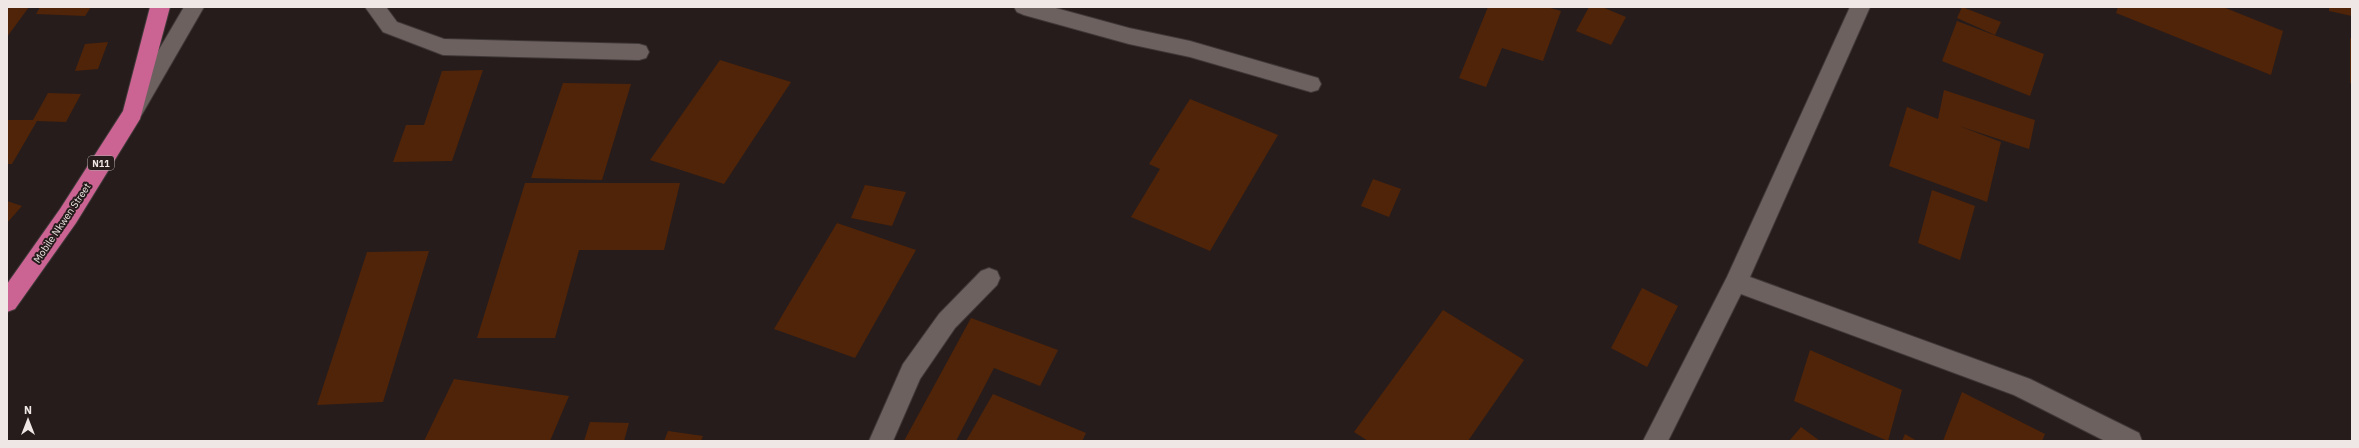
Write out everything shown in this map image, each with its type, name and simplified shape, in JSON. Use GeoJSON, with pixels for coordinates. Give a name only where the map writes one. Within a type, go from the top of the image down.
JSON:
{"type":"FeatureCollection","features":[{"type":"Feature","properties":{"kind":"highway","name":"Mobile Nkwen Street"},"geometry":{"type":"LineString","coordinates":[[7,302],[68,216],[132,113],[160,7]]}},
{"type":"Feature","properties":{"kind":"street"},"geometry":{"type":"LineString","coordinates":[[132,113],[194,7]]}},
{"type":"Feature","properties":{"kind":"street"},"geometry":{"type":"LineString","coordinates":[[375,7],[390,27],[443,47],[639,52]]}},
{"type":"Feature","properties":{"kind":"street"},"geometry":{"type":"LineString","coordinates":[[1024,7],[1129,36],[1190,49],[1311,84]]}},
{"type":"Feature","properties":{"kind":"street"},"geometry":{"type":"LineString","coordinates":[[1655,441],[1736,282],[1860,7]]}},
{"type":"Feature","properties":{"kind":"street"},"geometry":{"type":"LineString","coordinates":[[881,441],[912,372],[947,321],[989,278]]}},
{"type":"Feature","properties":{"kind":"street"},"geometry":{"type":"LineString","coordinates":[[1736,282],[2022,387],[2130,441]]}},
{"type":"Feature","properties":{"kind":"building"},"geometry":{"type":"Polygon","coordinates":[[[7,7],[29,7],[7,37],[7,7]]]}},
{"type":"Feature","properties":{"kind":"building"},"geometry":{"type":"Polygon","coordinates":[[[40,7],[91,7],[85,16],[36,14],[40,7]]]}},
{"type":"Feature","properties":{"kind":"building"},"geometry":{"type":"Polygon","coordinates":[[[1488,7],[1547,7],[1561,11],[1543,61],[1502,48],[1486,87],[1459,78],[1488,7]]]}},
{"type":"Feature","properties":{"kind":"building"},"geometry":{"type":"Polygon","coordinates":[[[1589,7],[1602,7],[1626,17],[1611,45],[1576,31],[1589,7]]]}},
{"type":"Feature","properties":{"kind":"building"},"geometry":{"type":"Polygon","coordinates":[[[1962,7],[2001,22],[1995,35],[1957,18],[1962,7]]]}},
{"type":"Feature","properties":{"kind":"building"},"geometry":{"type":"Polygon","coordinates":[[[2118,7],[2223,7],[2283,31],[2271,75],[2116,13],[2118,7]]]}},
{"type":"Feature","properties":{"kind":"building"},"geometry":{"type":"Polygon","coordinates":[[[2329,7],[2352,7],[2352,16],[2329,11],[2329,7]]]}},
{"type":"Feature","properties":{"kind":"building"},"geometry":{"type":"Polygon","coordinates":[[[1957,21],[2044,54],[2030,96],[1942,61],[1957,21]]]}},
{"type":"Feature","properties":{"kind":"building"},"geometry":{"type":"Polygon","coordinates":[[[2350,38],[2352,39],[2352,84],[2350,83],[2350,38]]]}},
{"type":"Feature","properties":{"kind":"building"},"geometry":{"type":"Polygon","coordinates":[[[108,42],[98,69],[75,71],[85,44],[108,42]]]}},
{"type":"Feature","properties":{"kind":"building"},"geometry":{"type":"Polygon","coordinates":[[[720,60],[791,82],[724,184],[650,160],[720,60]]]}},
{"type":"Feature","properties":{"kind":"building"},"geometry":{"type":"Polygon","coordinates":[[[483,70],[452,161],[393,162],[406,125],[424,125],[442,71],[483,70]]]}},
{"type":"Feature","properties":{"kind":"building"},"geometry":{"type":"Polygon","coordinates":[[[563,83],[631,84],[602,180],[531,178],[563,83]]]}},
{"type":"Feature","properties":{"kind":"building"},"geometry":{"type":"Polygon","coordinates":[[[1944,90],[2035,120],[2029,149],[1959,126],[2001,142],[1987,202],[1889,166],[1907,107],[1938,119],[1944,90]]]}},
{"type":"Feature","properties":{"kind":"building"},"geometry":{"type":"Polygon","coordinates":[[[48,93],[81,94],[66,122],[37,121],[12,164],[7,164],[7,120],[33,120],[48,93]]]}},
{"type":"Feature","properties":{"kind":"building"},"geometry":{"type":"Polygon","coordinates":[[[1190,99],[1278,135],[1210,251],[1131,217],[1160,169],[1149,164],[1190,99]]]}},
{"type":"Feature","properties":{"kind":"building"},"geometry":{"type":"Polygon","coordinates":[[[1373,179],[1401,189],[1389,217],[1361,206],[1373,179]]]}},
{"type":"Feature","properties":{"kind":"building"},"geometry":{"type":"Polygon","coordinates":[[[525,183],[680,183],[664,250],[579,250],[555,338],[477,338],[525,183]]]}},
{"type":"Feature","properties":{"kind":"building"},"geometry":{"type":"Polygon","coordinates":[[[865,185],[906,192],[892,226],[851,218],[865,185]]]}},
{"type":"Feature","properties":{"kind":"building"},"geometry":{"type":"Polygon","coordinates":[[[1932,190],[1975,206],[1960,260],[1918,243],[1932,190]]]}},
{"type":"Feature","properties":{"kind":"building"},"geometry":{"type":"Polygon","coordinates":[[[7,201],[22,206],[7,223],[7,201]]]}},
{"type":"Feature","properties":{"kind":"building"},"geometry":{"type":"Polygon","coordinates":[[[837,223],[916,250],[855,358],[774,329],[837,223]]]}},
{"type":"Feature","properties":{"kind":"building"},"geometry":{"type":"Polygon","coordinates":[[[429,251],[383,402],[317,405],[367,252],[429,251]]]}},
{"type":"Feature","properties":{"kind":"building"},"geometry":{"type":"Polygon","coordinates":[[[1642,288],[1678,306],[1647,367],[1611,348],[1642,288]]]}},
{"type":"Feature","properties":{"kind":"building"},"geometry":{"type":"Polygon","coordinates":[[[1443,310],[1524,360],[1468,441],[1368,441],[1354,432],[1443,310]]]}},
{"type":"Feature","properties":{"kind":"building"},"geometry":{"type":"Polygon","coordinates":[[[971,318],[1058,350],[1040,386],[994,368],[956,441],[904,441],[971,318]]]}},
{"type":"Feature","properties":{"kind":"building"},"geometry":{"type":"Polygon","coordinates":[[[1810,350],[1902,390],[1888,441],[1794,401],[1810,350]]]}},
{"type":"Feature","properties":{"kind":"building"},"geometry":{"type":"Polygon","coordinates":[[[454,379],[569,396],[550,441],[424,441],[454,379]]]}},
{"type":"Feature","properties":{"kind":"building"},"geometry":{"type":"Polygon","coordinates":[[[1962,392],[2045,434],[2042,441],[1943,441],[1962,392]]]}},
{"type":"Feature","properties":{"kind":"building"},"geometry":{"type":"Polygon","coordinates":[[[993,394],[1086,433],[1082,441],[966,441],[993,394]]]}},
{"type":"Feature","properties":{"kind":"building"},"geometry":{"type":"Polygon","coordinates":[[[590,422],[629,423],[624,441],[584,441],[590,422]]]}},
{"type":"Feature","properties":{"kind":"building"},"geometry":{"type":"Polygon","coordinates":[[[1801,427],[1820,441],[1789,441],[1801,427]]]}},
{"type":"Feature","properties":{"kind":"building"},"geometry":{"type":"Polygon","coordinates":[[[668,431],[703,436],[701,441],[664,441],[668,431]]]}},
{"type":"Feature","properties":{"kind":"building"},"geometry":{"type":"Polygon","coordinates":[[[1905,434],[1917,441],[1902,441],[1905,434]]]}}]}
